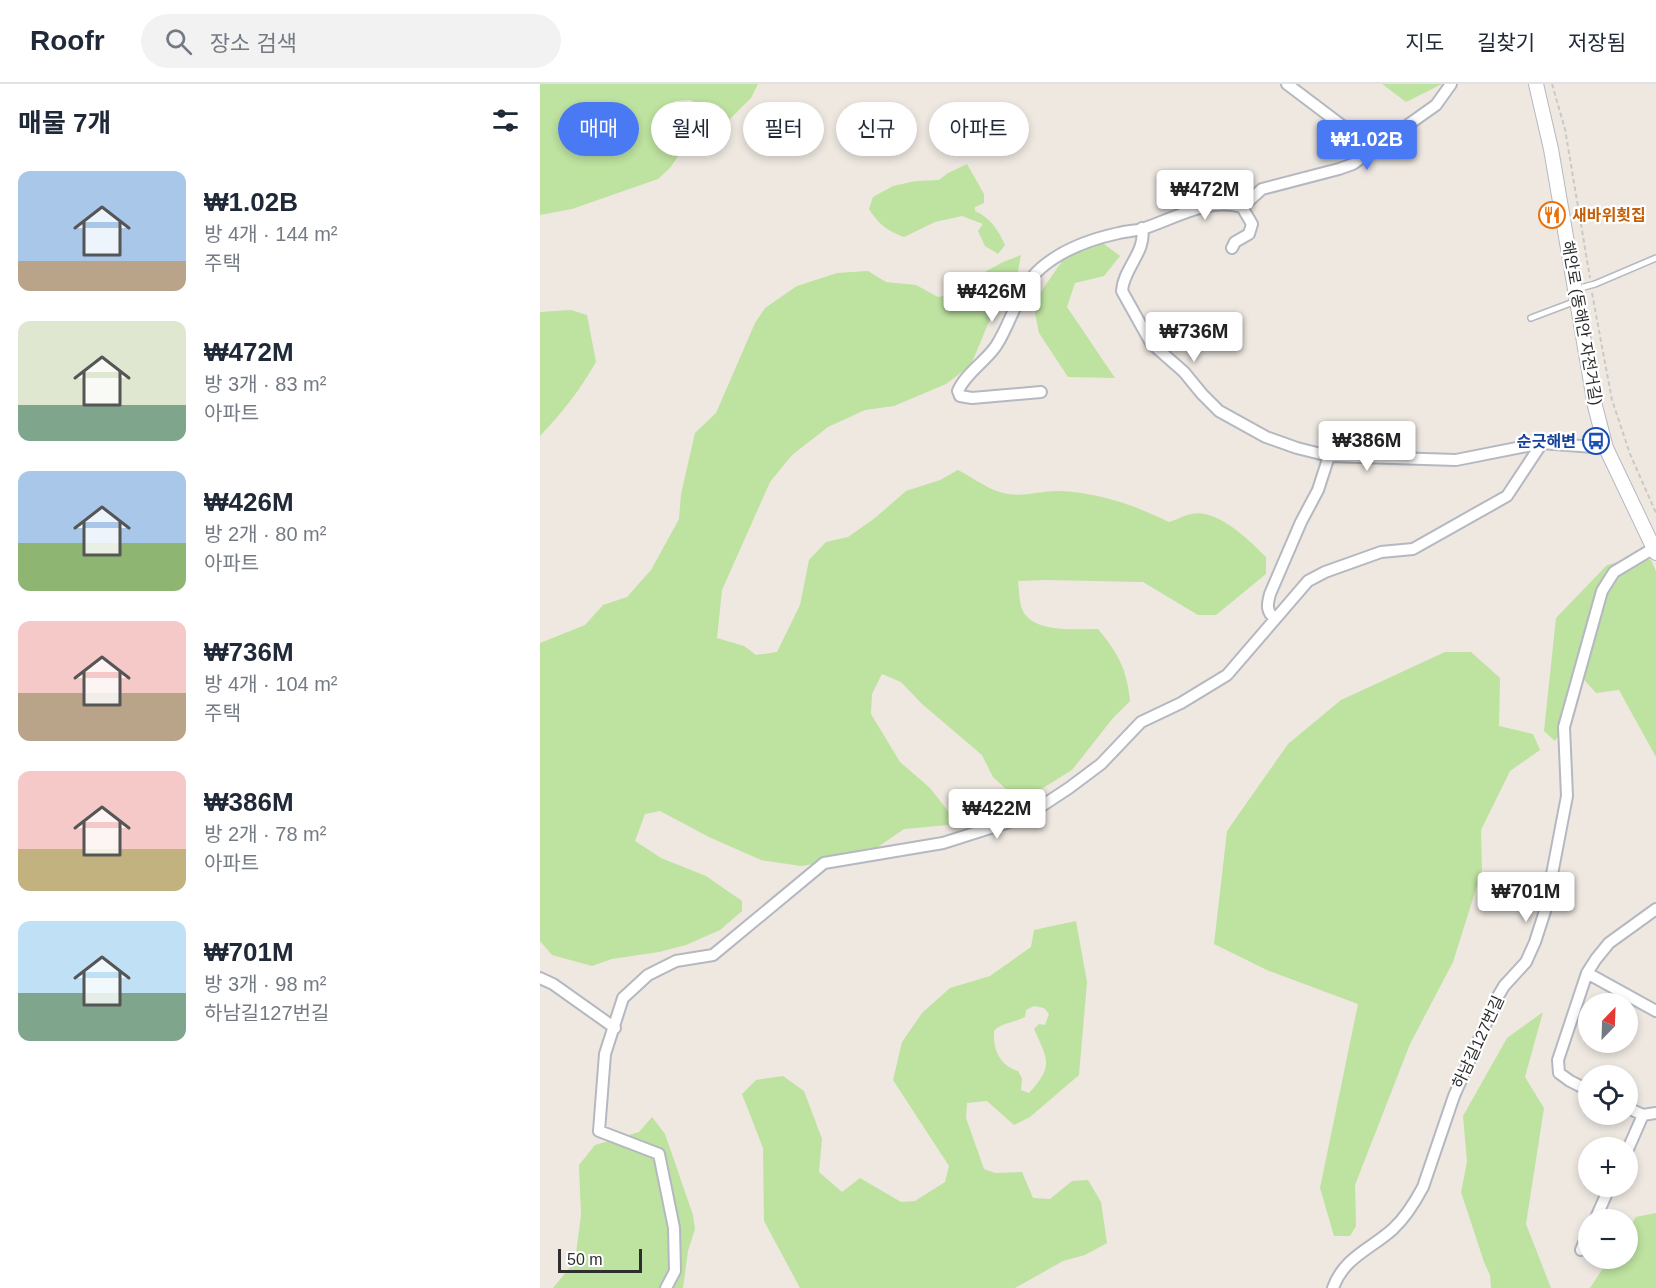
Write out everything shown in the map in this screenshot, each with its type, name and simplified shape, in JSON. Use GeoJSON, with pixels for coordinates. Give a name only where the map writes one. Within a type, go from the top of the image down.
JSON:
{"type":"FeatureCollection","features":[{"type":"Feature","properties":{"kind":"street"},"geometry":{"type":"LineString","coordinates":[[1287,84],[1372,150]]}},
{"type":"Feature","properties":{"kind":"street"},"geometry":{"type":"LineString","coordinates":[[1242,207],[1262,189],[1353,164],[1436,105],[1451,84]]}},
{"type":"Feature","properties":{"kind":"street","name":"해안로 (동해안 자전거길)"},"geometry":{"type":"LineString","coordinates":[[1536,84],[1579,292],[1595,406],[1606,448],[1655,551]]}},
{"type":"Feature","properties":{"kind":"street"},"geometry":{"type":"LineString","coordinates":[[1041,392],[972,398],[960,396],[958,392],[961,385],[997,344],[1034,274],[1042,267],[1083,243],[1142,228],[1184,212],[1233,204],[1242,207],[1252,224],[1252,229],[1249,234],[1235,242],[1232,249]]}},
{"type":"Feature","properties":{"kind":"street"},"geometry":{"type":"LineString","coordinates":[[1142,228],[1144,236],[1142,244],[1125,277],[1122,291],[1151,343],[1184,372],[1219,411],[1266,437],[1329,456],[1456,460],[1542,443],[1606,448]]}},
{"type":"Feature","properties":{"kind":"street"},"geometry":{"type":"LineString","coordinates":[[666,1288],[675,1271],[674,1228],[660,1154],[599,1131],[605,1054],[623,998],[648,975],[676,961],[713,955],[824,863],[943,843],[1025,816],[1069,789],[1101,764],[1141,722],[1181,703],[1227,675],[1308,581],[1325,572],[1381,552],[1413,549],[1507,496],[1542,443]]}},
{"type":"Feature","properties":{"kind":"street"},"geometry":{"type":"LineString","coordinates":[[1275,619],[1269,613],[1267,604],[1270,594],[1301,522],[1318,490],[1329,456]]}},
{"type":"Feature","properties":{"kind":"street","name":"하남길127번길"},"geometry":{"type":"LineString","coordinates":[[1333,1288],[1336,1280],[1350,1262],[1364,1249],[1392,1230],[1416,1198],[1423,1186],[1454,1096],[1497,999],[1504,986],[1526,962],[1535,942],[1545,911],[1567,796],[1564,727],[1602,591],[1614,572],[1655,551]]}},
{"type":"Feature","properties":{"kind":"street"},"geometry":{"type":"LineString","coordinates":[[1578,1085],[1560,1073],[1558,1060],[1587,973],[1609,943],[1656,909]]}},
{"type":"Feature","properties":{"kind":"street"},"geometry":{"type":"LineString","coordinates":[[1587,973],[1656,1011]]}},
{"type":"Feature","properties":{"kind":"street"},"geometry":{"type":"LineString","coordinates":[[540,978],[553,984],[615,1028]]}},
{"type":"Feature","properties":{"kind":"street"},"geometry":{"type":"LineString","coordinates":[[1638,1113],[1643,1115],[1656,1113]]}},
{"type":"Feature","properties":{"kind":"street"},"geometry":{"type":"LineString","coordinates":[[1633,1137],[1643,1115]]}},
{"type":"Feature","properties":{"kind":"lane"},"geometry":{"type":"LineString","coordinates":[[1531,318],[1595,284],[1656,258]]}},
{"type":"Feature","properties":{"kind":"path"},"geometry":{"type":"LineString","coordinates":[[1552,84],[1565,129],[1612,400],[1630,454],[1656,513]]}},
{"type":"Feature","properties":{"kind":"green space"},"geometry":{"type":"Polygon","coordinates":[[[540,84],[758,84],[751,98],[743,102],[743,106],[731,118],[731,102],[694,102],[690,100],[651,102],[651,156],[678,156],[670,168],[658,179],[572,209],[540,215],[540,84]]]}},
{"type":"Feature","properties":{"kind":"green space"},"geometry":{"type":"Polygon","coordinates":[[[1382,84],[1442,84],[1406,102],[1382,84]]]}},
{"type":"Feature","properties":{"kind":"green space"},"geometry":{"type":"Polygon","coordinates":[[[967,164],[984,194],[984,203],[975,207],[975,211],[993,225],[1005,245],[998,254],[985,246],[978,231],[983,224],[962,216],[935,222],[904,237],[884,227],[869,209],[873,197],[893,186],[916,181],[939,180],[967,164]]]}},
{"type":"Feature","properties":{"kind":"green space"},"geometry":{"type":"Polygon","coordinates":[[[1100,241],[1120,256],[1104,276],[1075,283],[1067,307],[1115,378],[1068,377],[1039,333],[1033,303],[1072,247],[1100,241]]]}},
{"type":"Feature","properties":{"kind":"green space"},"geometry":{"type":"Polygon","coordinates":[[[1021,255],[1016,282],[990,319],[971,365],[946,384],[894,406],[865,410],[828,427],[792,455],[770,482],[722,590],[717,638],[744,646],[756,655],[777,652],[800,605],[809,560],[826,542],[848,537],[875,518],[906,491],[940,480],[958,470],[1003,493],[1019,495],[1058,491],[1087,494],[1129,505],[1169,522],[1191,514],[1201,513],[1211,516],[1232,527],[1266,557],[1266,574],[1216,615],[1198,615],[1143,582],[1018,581],[1021,606],[1025,615],[1043,626],[1098,629],[1116,654],[1127,680],[1130,701],[1113,718],[1072,770],[1035,793],[1009,792],[993,777],[982,755],[922,704],[901,682],[882,674],[872,694],[871,714],[900,762],[930,788],[955,820],[948,825],[904,829],[865,856],[801,866],[761,860],[709,837],[660,811],[645,814],[635,841],[661,858],[706,876],[742,901],[742,911],[720,930],[686,945],[659,952],[612,959],[592,966],[552,955],[540,941],[540,643],[585,625],[603,605],[627,597],[651,570],[679,519],[681,494],[695,433],[716,413],[755,323],[765,308],[797,286],[837,273],[868,271],[886,282],[916,285],[938,297],[957,293],[972,279],[1021,255]]]}},
{"type":"Feature","properties":{"kind":"green space"},"geometry":{"type":"Polygon","coordinates":[[[571,310],[587,315],[596,362],[570,401],[540,436],[540,312],[571,310]]]}},
{"type":"Feature","properties":{"kind":"green space"},"geometry":{"type":"Polygon","coordinates":[[[1634,558],[1651,560],[1656,571],[1656,757],[1619,690],[1596,693],[1580,675],[1564,727],[1555,741],[1544,731],[1556,618],[1607,565],[1634,558]]]}},
{"type":"Feature","properties":{"kind":"green space"},"geometry":{"type":"Polygon","coordinates":[[[1445,652],[1471,652],[1500,678],[1499,726],[1533,734],[1540,750],[1510,771],[1481,830],[1482,870],[1453,962],[1410,1044],[1355,1185],[1356,1226],[1350,1236],[1334,1236],[1320,1188],[1358,1004],[1269,971],[1214,944],[1227,831],[1288,744],[1341,700],[1445,652]]]}},
{"type":"Feature","properties":{"kind":"green space"},"geometry":{"type":"Polygon","coordinates":[[[1076,921],[1087,982],[1079,1075],[1030,1117],[1014,1125],[987,1101],[967,1103],[966,1118],[984,1169],[995,1173],[1022,1172],[1033,1198],[1050,1199],[1072,1181],[1088,1180],[1101,1202],[1107,1243],[1085,1255],[1063,1261],[1015,1288],[800,1288],[764,1221],[763,1148],[742,1094],[756,1080],[783,1076],[804,1091],[822,1139],[819,1172],[842,1192],[860,1178],[901,1202],[915,1201],[945,1182],[949,1166],[893,1080],[902,1042],[922,1013],[950,988],[990,976],[1031,947],[1034,930],[1076,921]],[[1034,1006],[1026,1010],[1025,1017],[994,1031],[998,1056],[1006,1065],[1018,1071],[1022,1078],[1021,1090],[1029,1093],[1045,1069],[1043,1048],[1034,1029],[1039,1024],[1045,1025],[1049,1014],[1044,1008],[1034,1006]]]}},
{"type":"Feature","properties":{"kind":"green space"},"geometry":{"type":"Polygon","coordinates":[[[1543,1012],[1525,1077],[1544,1108],[1526,1224],[1551,1288],[1491,1288],[1490,1275],[1461,1192],[1467,1162],[1463,1116],[1507,1038],[1543,1012]]]}},
{"type":"Feature","properties":{"kind":"green space"},"geometry":{"type":"Polygon","coordinates":[[[652,1117],[665,1134],[693,1215],[695,1229],[688,1251],[683,1288],[553,1288],[575,1261],[581,1215],[579,1165],[595,1145],[639,1132],[652,1117]]]}},
{"type":"Feature","properties":{"kind":"green space"},"geometry":{"type":"Polygon","coordinates":[[[1656,1213],[1656,1288],[1590,1288],[1602,1269],[1638,1269],[1638,1217],[1656,1213]]]}},
{"type":"Feature","properties":{"kind":"place","name":"새바위횟집"},"geometry":{"type":"Point","coordinates":[1552,215]}},
{"type":"Feature","properties":{"kind":"place","name":"순긋해변"},"geometry":{"type":"Point","coordinates":[1596,441]}}]}
